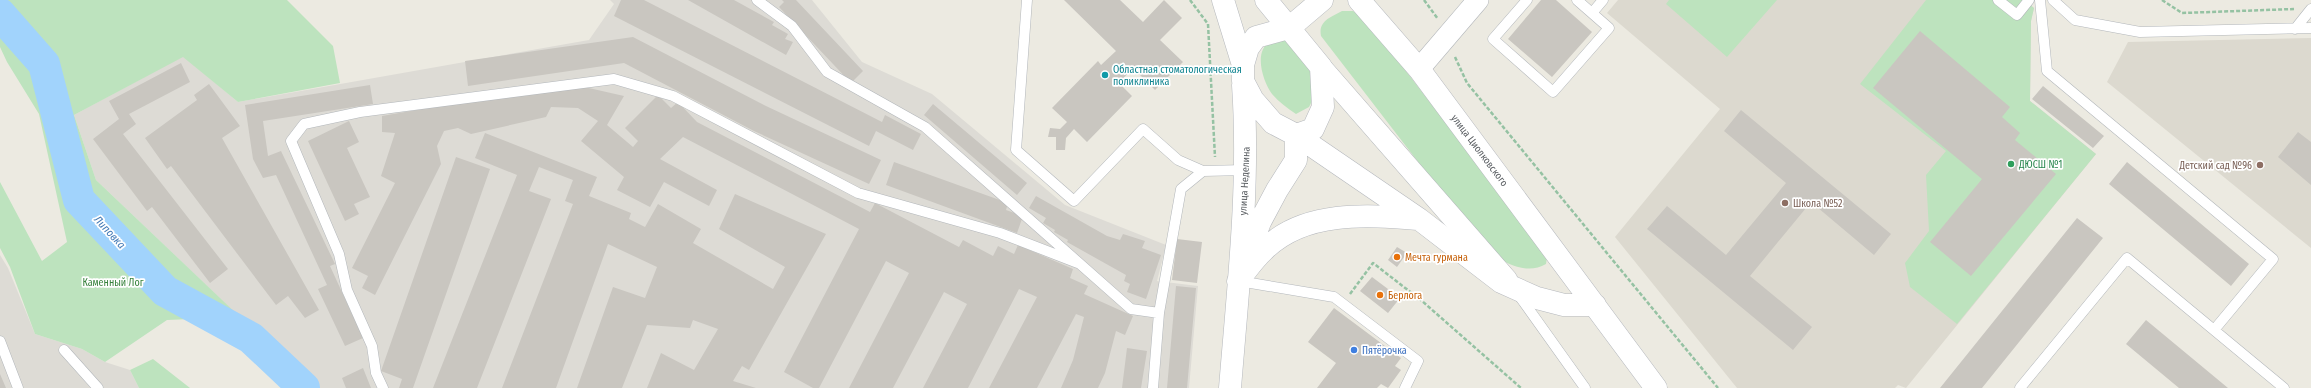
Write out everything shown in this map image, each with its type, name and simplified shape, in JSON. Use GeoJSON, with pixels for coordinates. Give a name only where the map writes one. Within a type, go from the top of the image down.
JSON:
{"type":"FeatureCollection","features":[{"type":"Feature","properties":{"kind":"main road"},"geometry":{"type":"LineString","coordinates":[[1223,0],[1243,73],[1253,100],[1273,123],[1296,135],[1420,219],[1501,282],[1537,298],[1564,304],[1595,305]]}},
{"type":"Feature","properties":{"kind":"main road"},"geometry":{"type":"LineString","coordinates":[[1266,0],[1322,67],[1323,107],[1313,130],[1296,135]]}},
{"type":"Feature","properties":{"kind":"main road"},"geometry":{"type":"LineString","coordinates":[[1243,73],[1248,48],[1256,37],[1289,28],[1322,0]]}},
{"type":"Feature","properties":{"kind":"main road","name":"улица Циолковского"},"geometry":{"type":"LineString","coordinates":[[1359,0],[1419,69],[1656,388]]}},
{"type":"Feature","properties":{"kind":"main road","name":"улица Неделина"},"geometry":{"type":"LineString","coordinates":[[1230,388],[1245,170],[1246,126],[1243,73]]}},
{"type":"Feature","properties":{"kind":"main road","name":"улица Неделина"},"geometry":{"type":"LineString","coordinates":[[1238,281],[1260,222],[1296,160],[1296,135]]}},
{"type":"Feature","properties":{"kind":"main road"},"geometry":{"type":"LineString","coordinates":[[1238,281],[1264,249],[1285,235],[1310,224],[1353,216],[1420,219]]}},
{"type":"Feature","properties":{"kind":"street"},"geometry":{"type":"LineString","coordinates":[[1419,69],[1478,0]]}},
{"type":"Feature","properties":{"kind":"street"},"geometry":{"type":"LineString","coordinates":[[1322,67],[1514,288]]}},
{"type":"Feature","properties":{"kind":"lane"},"geometry":{"type":"LineString","coordinates":[[757,0],[792,26],[827,72],[924,127],[1131,309],[1159,313]]}},
{"type":"Feature","properties":{"kind":"lane"},"geometry":{"type":"LineString","coordinates":[[1027,0],[1016,150],[1074,201],[1143,129],[1178,160],[1203,171],[1245,170]]}},
{"type":"Feature","properties":{"kind":"lane"},"geometry":{"type":"LineString","coordinates":[[1527,0],[1493,39],[1553,92],[1609,28],[1577,0]]}},
{"type":"Feature","properties":{"kind":"lane"},"geometry":{"type":"LineString","coordinates":[[1592,13],[1603,0]]}},
{"type":"Feature","properties":{"kind":"lane"},"geometry":{"type":"LineString","coordinates":[[1998,0],[2017,15],[2029,0]]}},
{"type":"Feature","properties":{"kind":"lane"},"geometry":{"type":"LineString","coordinates":[[2040,0],[2047,71],[2273,259],[2214,330]]}},
{"type":"Feature","properties":{"kind":"lane"},"geometry":{"type":"LineString","coordinates":[[2053,0],[2075,20],[2140,32],[2311,28]]}},
{"type":"Feature","properties":{"kind":"lane"},"geometry":{"type":"LineString","coordinates":[[2295,29],[2311,9]]}},
{"type":"Feature","properties":{"kind":"lane"},"geometry":{"type":"LineString","coordinates":[[383,388],[376,373],[372,346],[347,290],[339,254],[292,140],[304,124],[360,112],[614,79],[673,96],[858,193],[1000,233],[1078,263]]}},
{"type":"Feature","properties":{"kind":"lane"},"geometry":{"type":"LineString","coordinates":[[1153,388],[1159,313],[1181,189],[1203,171]]}},
{"type":"Feature","properties":{"kind":"lane"},"geometry":{"type":"LineString","coordinates":[[2020,388],[2127,258],[2284,388]]}},
{"type":"Feature","properties":{"kind":"lane"},"geometry":{"type":"LineString","coordinates":[[1238,281],[1334,297],[1418,361],[1405,388]]}},
{"type":"Feature","properties":{"kind":"lane"},"geometry":{"type":"LineString","coordinates":[[1514,288],[1585,388]]}},
{"type":"Feature","properties":{"kind":"lane"},"geometry":{"type":"LineString","coordinates":[[0,341],[18,388]]}},
{"type":"Feature","properties":{"kind":"lane"},"geometry":{"type":"LineString","coordinates":[[64,350],[98,388]]}},
{"type":"Feature","properties":{"kind":"path"},"geometry":{"type":"LineString","coordinates":[[1190,0],[1208,24],[1216,171]]}},
{"type":"Feature","properties":{"kind":"path"},"geometry":{"type":"LineString","coordinates":[[2162,0],[2182,12],[2296,9]]}},
{"type":"Feature","properties":{"kind":"path"},"geometry":{"type":"LineString","coordinates":[[1453,52],[1467,83],[1718,388]]}},
{"type":"Feature","properties":{"kind":"path"},"geometry":{"type":"LineString","coordinates":[[1343,304],[1373,263],[1422,301],[1521,388]]}},
{"type":"Feature","properties":{"kind":"shaded area"},"geometry":{"type":"Polygon","coordinates":[[[610,0],[812,0],[862,62],[932,94],[1065,205],[1166,245],[1157,281],[1198,286],[1189,388],[318,388],[250,327],[96,180],[74,115],[183,56],[238,102],[589,40],[614,4],[610,0]]]}},
{"type":"Feature","properties":{"kind":"shaded area","name":"Школа №52"},"geometry":{"type":"Polygon","coordinates":[[[1618,0],[2024,0],[2034,8],[2031,21],[2030,101],[2096,154],[1906,388],[1898,385],[1895,388],[1737,388],[1615,237],[1720,109],[1607,13],[1618,0]]]}},
{"type":"Feature","properties":{"kind":"shaded area","name":"Детский сад №96"},"geometry":{"type":"Polygon","coordinates":[[[2311,38],[2311,248],[2107,82],[2128,42],[2311,38]]]}},
{"type":"Feature","properties":{"kind":"shaded area"},"geometry":{"type":"Polygon","coordinates":[[[0,255],[8,268],[35,334],[82,349],[105,362],[130,370],[139,388],[0,388],[0,255]]]}},
{"type":"Feature","properties":{"kind":"green space","name":"Каменный Лог"},"geometry":{"type":"Polygon","coordinates":[[[0,0],[287,0],[333,46],[340,83],[238,102],[183,57],[74,115],[96,180],[240,317],[167,320],[105,362],[82,349],[35,334],[10,267],[0,248],[0,182],[42,261],[67,242],[39,114],[7,62],[0,47],[0,0]]]}},
{"type":"Feature","properties":{"kind":"green space"},"geometry":{"type":"Polygon","coordinates":[[[1669,0],[1777,0],[1727,57],[1666,4],[1669,0]]]}},
{"type":"Feature","properties":{"kind":"green space","name":"ДЮСШ №1"},"geometry":{"type":"Polygon","coordinates":[[[1926,0],[2024,0],[2034,8],[2031,21],[2030,101],[2096,154],[1957,324],[1910,287],[1905,263],[1929,231],[1926,175],[1946,151],[1860,84],[1926,0]]]}},
{"type":"Feature","properties":{"kind":"green space"},"geometry":{"type":"Polygon","coordinates":[[[1342,11],[1353,11],[1367,20],[1542,249],[1547,257],[1546,264],[1531,269],[1523,268],[1507,263],[1486,250],[1321,36],[1321,27],[1323,23],[1342,11]]]}},
{"type":"Feature","properties":{"kind":"green space"},"geometry":{"type":"Polygon","coordinates":[[[1274,40],[1287,40],[1308,60],[1316,93],[1309,107],[1296,114],[1277,100],[1272,94],[1265,82],[1261,66],[1262,51],[1266,45],[1274,40]]]}},
{"type":"Feature","properties":{"kind":"green space"},"geometry":{"type":"Polygon","coordinates":[[[153,359],[190,388],[139,388],[130,370],[153,359]]]}},
{"type":"Feature","properties":{"kind":"building"},"geometry":{"type":"Polygon","coordinates":[[[621,0],[644,0],[882,122],[885,115],[921,134],[913,150],[876,131],[869,146],[614,16],[621,0]]]}},
{"type":"Feature","properties":{"kind":"building"},"geometry":{"type":"Polygon","coordinates":[[[688,0],[734,0],[774,22],[772,25],[788,34],[785,39],[793,42],[786,55],[688,0]]]}},
{"type":"Feature","properties":{"kind":"building"},"geometry":{"type":"Polygon","coordinates":[[[782,0],[796,0],[863,71],[851,83],[779,7],[784,2],[782,0]]]}},
{"type":"Feature","properties":{"kind":"building","name":"Областная стоматологическая поликлиника"},"geometry":{"type":"Polygon","coordinates":[[[1064,0],[1120,0],[1143,22],[1164,0],[1182,18],[1160,40],[1183,62],[1155,90],[1133,68],[1119,83],[1132,96],[1087,142],[1074,129],[1066,138],[1065,150],[1056,150],[1056,137],[1048,137],[1050,128],[1060,129],[1067,122],[1052,108],[1098,61],[1101,65],[1116,51],[1064,0]]]}},
{"type":"Feature","properties":{"kind":"building"},"geometry":{"type":"Polygon","coordinates":[[[1541,0],[1556,0],[1592,32],[1552,77],[1508,39],[1541,0]]]}},
{"type":"Feature","properties":{"kind":"building"},"geometry":{"type":"Polygon","coordinates":[[[1920,31],[2010,107],[2002,117],[2020,133],[2015,140],[2056,174],[1971,276],[1930,242],[1982,179],[1873,88],[1920,31]]]}},
{"type":"Feature","properties":{"kind":"building"},"geometry":{"type":"Polygon","coordinates":[[[633,37],[766,106],[881,160],[869,184],[754,131],[624,63],[468,86],[465,61],[633,37]]]}},
{"type":"Feature","properties":{"kind":"building"},"geometry":{"type":"Polygon","coordinates":[[[181,63],[190,82],[129,114],[136,124],[123,134],[228,269],[210,283],[152,207],[147,211],[93,139],[119,119],[109,101],[181,63]]]}},
{"type":"Feature","properties":{"kind":"building"},"geometry":{"type":"Polygon","coordinates":[[[209,84],[240,126],[222,138],[319,310],[305,318],[288,296],[276,305],[171,166],[167,169],[145,138],[197,100],[194,95],[209,84]]]}},
{"type":"Feature","properties":{"kind":"building"},"geometry":{"type":"Polygon","coordinates":[[[370,85],[373,104],[263,121],[268,156],[281,151],[335,264],[330,266],[363,338],[345,346],[318,289],[327,285],[276,175],[263,178],[253,159],[245,105],[370,85]]]}},
{"type":"Feature","properties":{"kind":"building"},"geometry":{"type":"Polygon","coordinates":[[[580,86],[624,96],[607,125],[633,147],[638,141],[625,128],[658,95],[671,108],[678,102],[697,122],[870,212],[875,203],[959,247],[963,240],[993,256],[998,246],[1014,254],[1018,245],[1073,269],[1070,278],[1088,286],[1084,294],[1133,316],[1125,335],[1116,331],[1105,373],[1098,388],[1061,388],[1073,360],[1084,317],[1076,314],[1037,388],[989,388],[1037,297],[1019,289],[968,388],[923,388],[967,304],[944,292],[893,388],[849,388],[909,273],[886,261],[819,388],[813,388],[784,372],[859,229],[683,137],[660,159],[717,190],[709,206],[664,182],[650,207],[617,190],[624,177],[581,141],[598,121],[578,108],[551,107],[546,117],[471,134],[458,128],[444,131],[437,146],[441,164],[375,295],[362,288],[368,276],[352,268],[395,183],[381,176],[395,133],[382,132],[382,116],[526,91],[580,86]]]}},
{"type":"Feature","properties":{"kind":"building"},"geometry":{"type":"Polygon","coordinates":[[[2043,86],[2104,136],[2093,148],[2032,99],[2043,86]]]}},
{"type":"Feature","properties":{"kind":"building"},"geometry":{"type":"Polygon","coordinates":[[[933,104],[1027,183],[1017,195],[924,115],[933,104]]]}},
{"type":"Feature","properties":{"kind":"building"},"geometry":{"type":"Polygon","coordinates":[[[1741,110],[1891,234],[1874,255],[1811,202],[1750,276],[1812,327],[1793,350],[1647,229],[1667,206],[1726,255],[1786,183],[1724,131],[1741,110]]]}},
{"type":"Feature","properties":{"kind":"building"},"geometry":{"type":"Polygon","coordinates":[[[349,121],[359,142],[347,148],[370,197],[354,204],[359,214],[345,221],[308,141],[349,121]]]}},
{"type":"Feature","properties":{"kind":"building"},"geometry":{"type":"Polygon","coordinates":[[[2298,132],[2311,142],[2311,185],[2278,157],[2298,132]]]}},
{"type":"Feature","properties":{"kind":"building"},"geometry":{"type":"Polygon","coordinates":[[[485,133],[597,177],[589,196],[631,213],[629,219],[645,227],[658,204],[701,229],[693,243],[773,289],[785,267],[719,229],[735,194],[826,234],[749,370],[742,366],[733,381],[756,388],[647,388],[661,353],[694,370],[718,329],[693,320],[690,328],[647,325],[622,388],[577,388],[613,287],[645,298],[657,267],[608,244],[556,388],[502,388],[573,204],[565,201],[573,180],[539,167],[529,191],[551,199],[477,388],[433,388],[517,175],[475,158],[485,133]]]}},
{"type":"Feature","properties":{"kind":"building"},"geometry":{"type":"Polygon","coordinates":[[[456,157],[490,169],[413,388],[399,388],[402,379],[381,371],[456,157]]]}},
{"type":"Feature","properties":{"kind":"building"},"geometry":{"type":"Polygon","coordinates":[[[894,162],[1008,203],[1006,210],[1023,216],[1017,233],[886,185],[894,162]]]}},
{"type":"Feature","properties":{"kind":"building"},"geometry":{"type":"Polygon","coordinates":[[[2127,162],[2249,264],[2231,286],[2109,184],[2127,162]]]}},
{"type":"Feature","properties":{"kind":"building"},"geometry":{"type":"Polygon","coordinates":[[[1036,196],[1107,236],[1120,240],[1123,234],[1145,241],[1142,248],[1161,255],[1146,299],[1127,292],[1130,284],[1124,281],[1126,275],[1067,242],[1068,240],[1054,232],[1055,230],[1043,223],[1046,218],[1029,208],[1036,196]]]}},
{"type":"Feature","properties":{"kind":"building"},"geometry":{"type":"Polygon","coordinates":[[[2077,218],[2103,238],[1982,388],[1940,388],[2077,218]]]}},
{"type":"Feature","properties":{"kind":"building"},"geometry":{"type":"Polygon","coordinates":[[[1177,239],[1202,242],[1197,283],[1172,280],[1177,239]]]}},
{"type":"Feature","properties":{"kind":"building","name":"Мечта гурмана"},"geometry":{"type":"Polygon","coordinates":[[[1397,247],[1407,253],[1397,267],[1388,260],[1397,247]]]}},
{"type":"Feature","properties":{"kind":"building","name":"Берлога"},"geometry":{"type":"Polygon","coordinates":[[[1372,277],[1400,298],[1388,313],[1360,291],[1372,277]]]}},
{"type":"Feature","properties":{"kind":"building"},"geometry":{"type":"Polygon","coordinates":[[[1176,286],[1196,288],[1187,388],[1167,388],[1176,286]]]}},
{"type":"Feature","properties":{"kind":"building","name":"Пятёрочка"},"geometry":{"type":"Polygon","coordinates":[[[1334,308],[1401,358],[1395,366],[1401,370],[1388,388],[1381,384],[1377,388],[1317,388],[1336,363],[1308,342],[1334,308]]]}},
{"type":"Feature","properties":{"kind":"building"},"geometry":{"type":"Polygon","coordinates":[[[2146,320],[2228,388],[2179,388],[2126,344],[2146,320]]]}},
{"type":"Feature","properties":{"kind":"building"},"geometry":{"type":"Polygon","coordinates":[[[1127,348],[1147,351],[1141,388],[1122,388],[1127,348]]]}},
{"type":"Feature","properties":{"kind":"building"},"geometry":{"type":"Polygon","coordinates":[[[363,368],[371,388],[346,388],[342,378],[363,368]]]}},
{"type":"Feature","properties":{"kind":"building"},"geometry":{"type":"Polygon","coordinates":[[[0,374],[6,388],[0,388],[0,374]]]}},
{"type":"Feature","properties":{"kind":"waterway","name":"Липовка"},"geometry":{"type":"LineString","coordinates":[[0,14],[44,64],[79,200],[165,291],[251,338],[304,388]]}},
{"type":"Feature","properties":{"kind":"place","name":"Областная стоматологическая поликлиника"},"geometry":{"type":"Point","coordinates":[1105,75]}},
{"type":"Feature","properties":{"kind":"place","name":"ДЮСШ №1"},"geometry":{"type":"Point","coordinates":[2011,164]}},
{"type":"Feature","properties":{"kind":"place","name":"Детский сад №96"},"geometry":{"type":"Point","coordinates":[2260,165]}},
{"type":"Feature","properties":{"kind":"place","name":"Школа №52"},"geometry":{"type":"Point","coordinates":[1785,203]}},
{"type":"Feature","properties":{"kind":"place","name":"Мечта гурмана"},"geometry":{"type":"Point","coordinates":[1397,257]}},
{"type":"Feature","properties":{"kind":"place","name":"Берлога"},"geometry":{"type":"Point","coordinates":[1380,295]}},
{"type":"Feature","properties":{"kind":"place","name":"Пятёрочка"},"geometry":{"type":"Point","coordinates":[1354,350]}}]}
